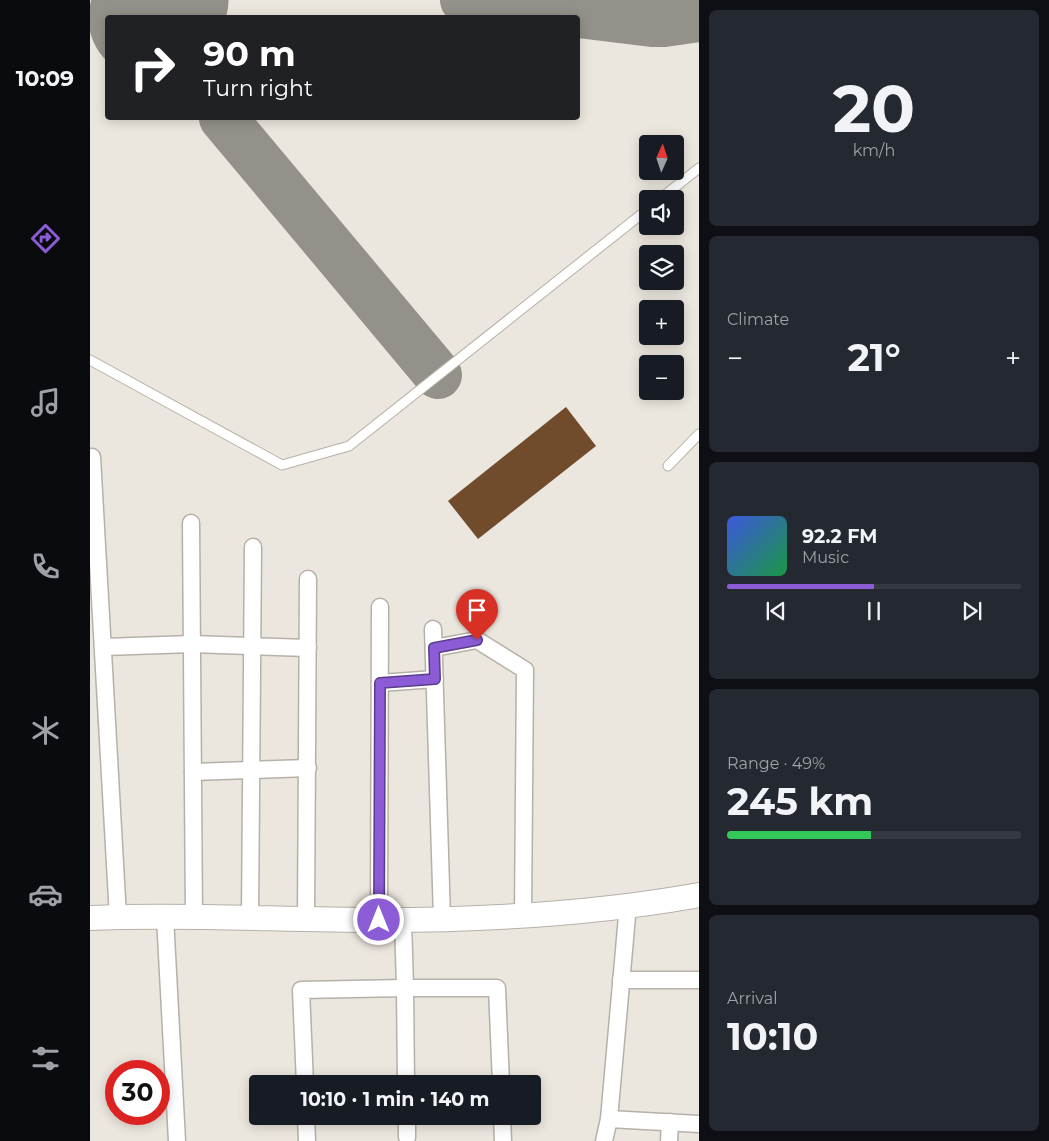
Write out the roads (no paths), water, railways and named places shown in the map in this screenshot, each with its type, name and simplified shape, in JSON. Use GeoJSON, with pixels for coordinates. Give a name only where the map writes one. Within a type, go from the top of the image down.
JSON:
{"type":"FeatureCollection","features":[{"type":"Feature","properties":{"kind":"street"},"geometry":{"type":"LineString","coordinates":[[92,457],[96,615],[104,647],[118,917]]}},
{"type":"Feature","properties":{"kind":"street"},"geometry":{"type":"LineString","coordinates":[[191,523],[194,917]]}},
{"type":"Feature","properties":{"kind":"street"},"geometry":{"type":"LineString","coordinates":[[250,917],[253,547]]}},
{"type":"Feature","properties":{"kind":"street"},"geometry":{"type":"LineString","coordinates":[[306,919],[308,580]]}},
{"type":"Feature","properties":{"kind":"street"},"geometry":{"type":"LineString","coordinates":[[379,920],[380,607]]}},
{"type":"Feature","properties":{"kind":"street"},"geometry":{"type":"LineString","coordinates":[[433,629],[442,918]]}},
{"type":"Feature","properties":{"kind":"street"},"geometry":{"type":"LineString","coordinates":[[434,648],[477,640],[525,670],[524,916]]}},
{"type":"Feature","properties":{"kind":"street"},"geometry":{"type":"LineString","coordinates":[[104,647],[192,644],[253,648],[308,648]]}},
{"type":"Feature","properties":{"kind":"street"},"geometry":{"type":"LineString","coordinates":[[380,683],[435,679]]}},
{"type":"Feature","properties":{"kind":"street"},"geometry":{"type":"LineString","coordinates":[[193,772],[308,768]]}},
{"type":"Feature","properties":{"kind":"street"},"geometry":{"type":"LineString","coordinates":[[90,918],[250,917],[403,920],[524,916],[699,895]]}},
{"type":"Feature","properties":{"kind":"street"},"geometry":{"type":"LineString","coordinates":[[604,1141],[609,1119],[628,905]]}},
{"type":"Feature","properties":{"kind":"street"},"geometry":{"type":"LineString","coordinates":[[165,917],[177,1141]]}},
{"type":"Feature","properties":{"kind":"street"},"geometry":{"type":"LineString","coordinates":[[403,920],[406,1075]]}},
{"type":"Feature","properties":{"kind":"street"},"geometry":{"type":"LineString","coordinates":[[621,980],[699,980]]}},
{"type":"Feature","properties":{"kind":"street"},"geometry":{"type":"LineString","coordinates":[[305,1075],[301,990],[404,988],[497,988],[501,1075]]}},
{"type":"Feature","properties":{"kind":"street"},"geometry":{"type":"LineString","coordinates":[[609,1119],[699,1124]]}},
{"type":"Feature","properties":{"kind":"street"},"geometry":{"type":"LineString","coordinates":[[669,1141],[670,1122]]}},
{"type":"Feature","properties":{"kind":"street"},"geometry":{"type":"LineString","coordinates":[[306,1125],[307,1141]]}},
{"type":"Feature","properties":{"kind":"street"},"geometry":{"type":"LineString","coordinates":[[407,1125],[407,1137]]}},
{"type":"Feature","properties":{"kind":"street"},"geometry":{"type":"LineString","coordinates":[[502,1125],[503,1140]]}},
{"type":"Feature","properties":{"kind":"lane"},"geometry":{"type":"LineString","coordinates":[[671,190],[699,168]]}},
{"type":"Feature","properties":{"kind":"lane"},"geometry":{"type":"LineString","coordinates":[[90,360],[282,465],[349,446],[639,216]]}},
{"type":"Feature","properties":{"kind":"lane"},"geometry":{"type":"LineString","coordinates":[[668,466],[699,434]]}}]}
